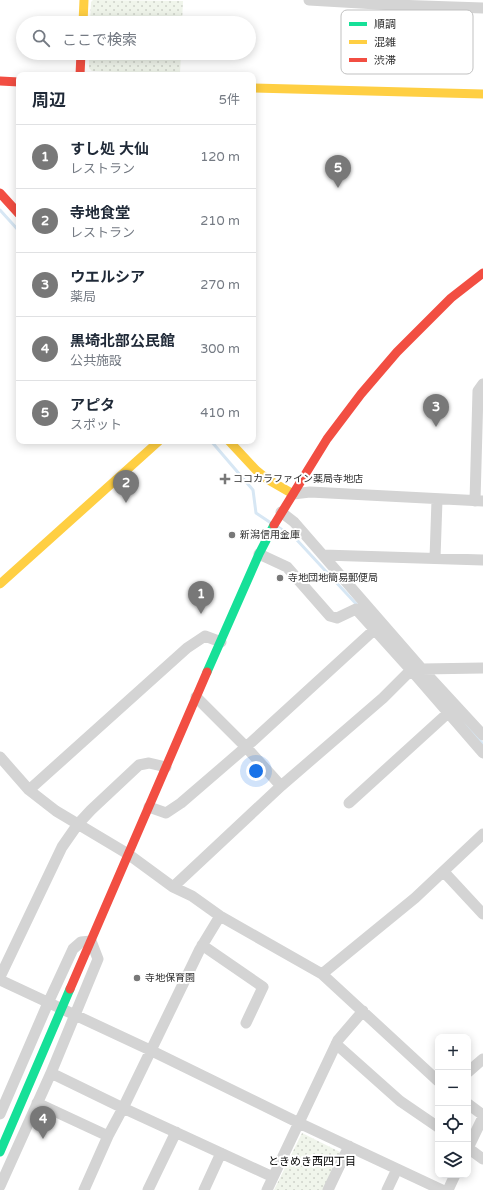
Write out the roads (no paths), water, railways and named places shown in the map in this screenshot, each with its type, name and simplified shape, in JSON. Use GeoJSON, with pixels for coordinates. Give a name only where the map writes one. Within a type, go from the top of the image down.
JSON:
{"type":"FeatureCollection","features":[{"type":"Feature","properties":{"kind":"street"},"geometry":{"type":"LineString","coordinates":[[83,16],[84,0]]}},
{"type":"Feature","properties":{"kind":"street"},"geometry":{"type":"LineString","coordinates":[[309,0],[466,4],[483,8]]}},
{"type":"Feature","properties":{"kind":"street"},"geometry":{"type":"LineString","coordinates":[[80,72],[81,60]]}},
{"type":"Feature","properties":{"kind":"street"},"geometry":{"type":"LineString","coordinates":[[0,81],[16,82]]}},
{"type":"Feature","properties":{"kind":"street"},"geometry":{"type":"LineString","coordinates":[[256,88],[483,94]]}},
{"type":"Feature","properties":{"kind":"street"},"geometry":{"type":"LineString","coordinates":[[0,193],[16,211]]}},
{"type":"Feature","properties":{"kind":"street"},"geometry":{"type":"LineString","coordinates":[[0,1152],[196,697],[259,554],[281,512],[326,440],[361,394],[387,364],[451,298],[483,273]]}},
{"type":"Feature","properties":{"kind":"street"},"geometry":{"type":"LineString","coordinates":[[231,444],[267,479],[293,494],[310,492],[437,500],[479,501],[478,391],[483,384]]}},
{"type":"Feature","properties":{"kind":"street"},"geometry":{"type":"LineString","coordinates":[[0,584],[156,444]]}},
{"type":"Feature","properties":{"kind":"street"},"geometry":{"type":"LineString","coordinates":[[435,558],[437,500]]}},
{"type":"Feature","properties":{"kind":"street"},"geometry":{"type":"LineString","coordinates":[[281,512],[294,522],[323,555],[416,670],[448,713],[483,753]]}},
{"type":"Feature","properties":{"kind":"street"},"geometry":{"type":"LineString","coordinates":[[259,554],[287,567],[330,616],[337,618],[356,609],[374,630],[483,735]]}},
{"type":"Feature","properties":{"kind":"street"},"geometry":{"type":"LineString","coordinates":[[323,555],[483,560]]}},
{"type":"Feature","properties":{"kind":"street"},"geometry":{"type":"LineString","coordinates":[[149,807],[166,813],[181,803],[246,747],[374,630]]}},
{"type":"Feature","properties":{"kind":"street"},"geometry":{"type":"LineString","coordinates":[[29,790],[187,648],[205,636],[221,642]]}},
{"type":"Feature","properties":{"kind":"street"},"geometry":{"type":"LineString","coordinates":[[173,887],[281,786],[416,670],[467,667],[483,668]]}},
{"type":"Feature","properties":{"kind":"street"},"geometry":{"type":"LineString","coordinates":[[196,697],[246,747],[281,786]]}},
{"type":"Feature","properties":{"kind":"street"},"geometry":{"type":"LineString","coordinates":[[349,803],[448,713]]}},
{"type":"Feature","properties":{"kind":"street"},"geometry":{"type":"LineString","coordinates":[[0,757],[29,790],[56,811],[128,854],[173,887],[192,896],[220,916],[322,974],[435,1077]]}},
{"type":"Feature","properties":{"kind":"street"},"geometry":{"type":"LineString","coordinates":[[166,767],[149,763],[139,765],[78,824],[62,847],[0,979],[442,1190]]}},
{"type":"Feature","properties":{"kind":"street"},"geometry":{"type":"LineString","coordinates":[[322,974],[415,898],[483,834]]}},
{"type":"Feature","properties":{"kind":"street"},"geometry":{"type":"LineString","coordinates":[[444,872],[483,914]]}},
{"type":"Feature","properties":{"kind":"street"},"geometry":{"type":"LineString","coordinates":[[84,1190],[108,1136],[202,945],[220,916]]}},
{"type":"Feature","properties":{"kind":"street"},"geometry":{"type":"LineString","coordinates":[[0,1114],[73,949],[81,942],[91,941]]}},
{"type":"Feature","properties":{"kind":"street"},"geometry":{"type":"LineString","coordinates":[[1,1189],[98,959],[91,941]]}},
{"type":"Feature","properties":{"kind":"street"},"geometry":{"type":"LineString","coordinates":[[202,945],[263,987],[246,1023]]}},
{"type":"Feature","properties":{"kind":"street"},"geometry":{"type":"LineString","coordinates":[[267,1190],[338,1040],[363,1011]]}},
{"type":"Feature","properties":{"kind":"street"},"geometry":{"type":"LineString","coordinates":[[336,1044],[400,1101],[435,1125]]}},
{"type":"Feature","properties":{"kind":"street"},"geometry":{"type":"LineString","coordinates":[[470,1070],[483,1059]]}},
{"type":"Feature","properties":{"kind":"street"},"geometry":{"type":"LineString","coordinates":[[50,1073],[273,1177]]}},
{"type":"Feature","properties":{"kind":"street"},"geometry":{"type":"LineString","coordinates":[[37,1103],[108,1136]]}},
{"type":"Feature","properties":{"kind":"street"},"geometry":{"type":"LineString","coordinates":[[470,1106],[483,1116],[471,1142]]}},
{"type":"Feature","properties":{"kind":"street"},"geometry":{"type":"LineString","coordinates":[[148,1190],[176,1132]]}},
{"type":"Feature","properties":{"kind":"street"},"geometry":{"type":"LineString","coordinates":[[328,1190],[348,1146]]}},
{"type":"Feature","properties":{"kind":"street"},"geometry":{"type":"LineString","coordinates":[[471,1150],[483,1159]]}},
{"type":"Feature","properties":{"kind":"street"},"geometry":{"type":"LineString","coordinates":[[204,1190],[221,1153]]}},
{"type":"Feature","properties":{"kind":"street"},"geometry":{"type":"LineString","coordinates":[[387,1190],[397,1169]]}},
{"type":"Feature","properties":{"kind":"street"},"geometry":{"type":"LineString","coordinates":[[448,1190],[454,1178]]}},
{"type":"Feature","properties":{"kind":"waterway"},"geometry":{"type":"LineString","coordinates":[[0,210],[16,228]]}},
{"type":"Feature","properties":{"kind":"waterway"},"geometry":{"type":"LineString","coordinates":[[214,444],[253,490],[256,513],[271,523]]}},
{"type":"Feature","properties":{"kind":"waterway"},"geometry":{"type":"LineString","coordinates":[[278,527],[296,539],[359,607]]}},
{"type":"Feature","properties":{"kind":"waterway"},"geometry":{"type":"LineString","coordinates":[[461,719],[483,744]]}},
{"type":"Feature","properties":{"kind":"place","name":"アピタ"},"geometry":{"type":"Point","coordinates":[338,188]}},
{"type":"Feature","properties":{"kind":"place","name":"ウエルシア"},"geometry":{"type":"Point","coordinates":[436,427]}},
{"type":"Feature","properties":{"kind":"place","name":"ココカラファイン薬局寺地店"},"geometry":{"type":"Point","coordinates":[225,479]}},
{"type":"Feature","properties":{"kind":"place","name":"寺地食堂"},"geometry":{"type":"Point","coordinates":[126,503]}},
{"type":"Feature","properties":{"kind":"place","name":"新潟信用金庫"},"geometry":{"type":"Point","coordinates":[232,535]}},
{"type":"Feature","properties":{"kind":"place","name":"寺地団地簡易郵便局"},"geometry":{"type":"Point","coordinates":[280,578]}},
{"type":"Feature","properties":{"kind":"place","name":"すし処 大仙"},"geometry":{"type":"Point","coordinates":[201,614]}},
{"type":"Feature","properties":{"kind":"place","name":"寺地保育園"},"geometry":{"type":"Point","coordinates":[137,978]}},
{"type":"Feature","properties":{"kind":"place","name":"黒埼北部公民館"},"geometry":{"type":"Point","coordinates":[43,1139]}},
{"type":"Feature","properties":{"kind":"district","name":"ときめき西四丁目"},"geometry":{"type":"Point","coordinates":[312,1161]}}]}
